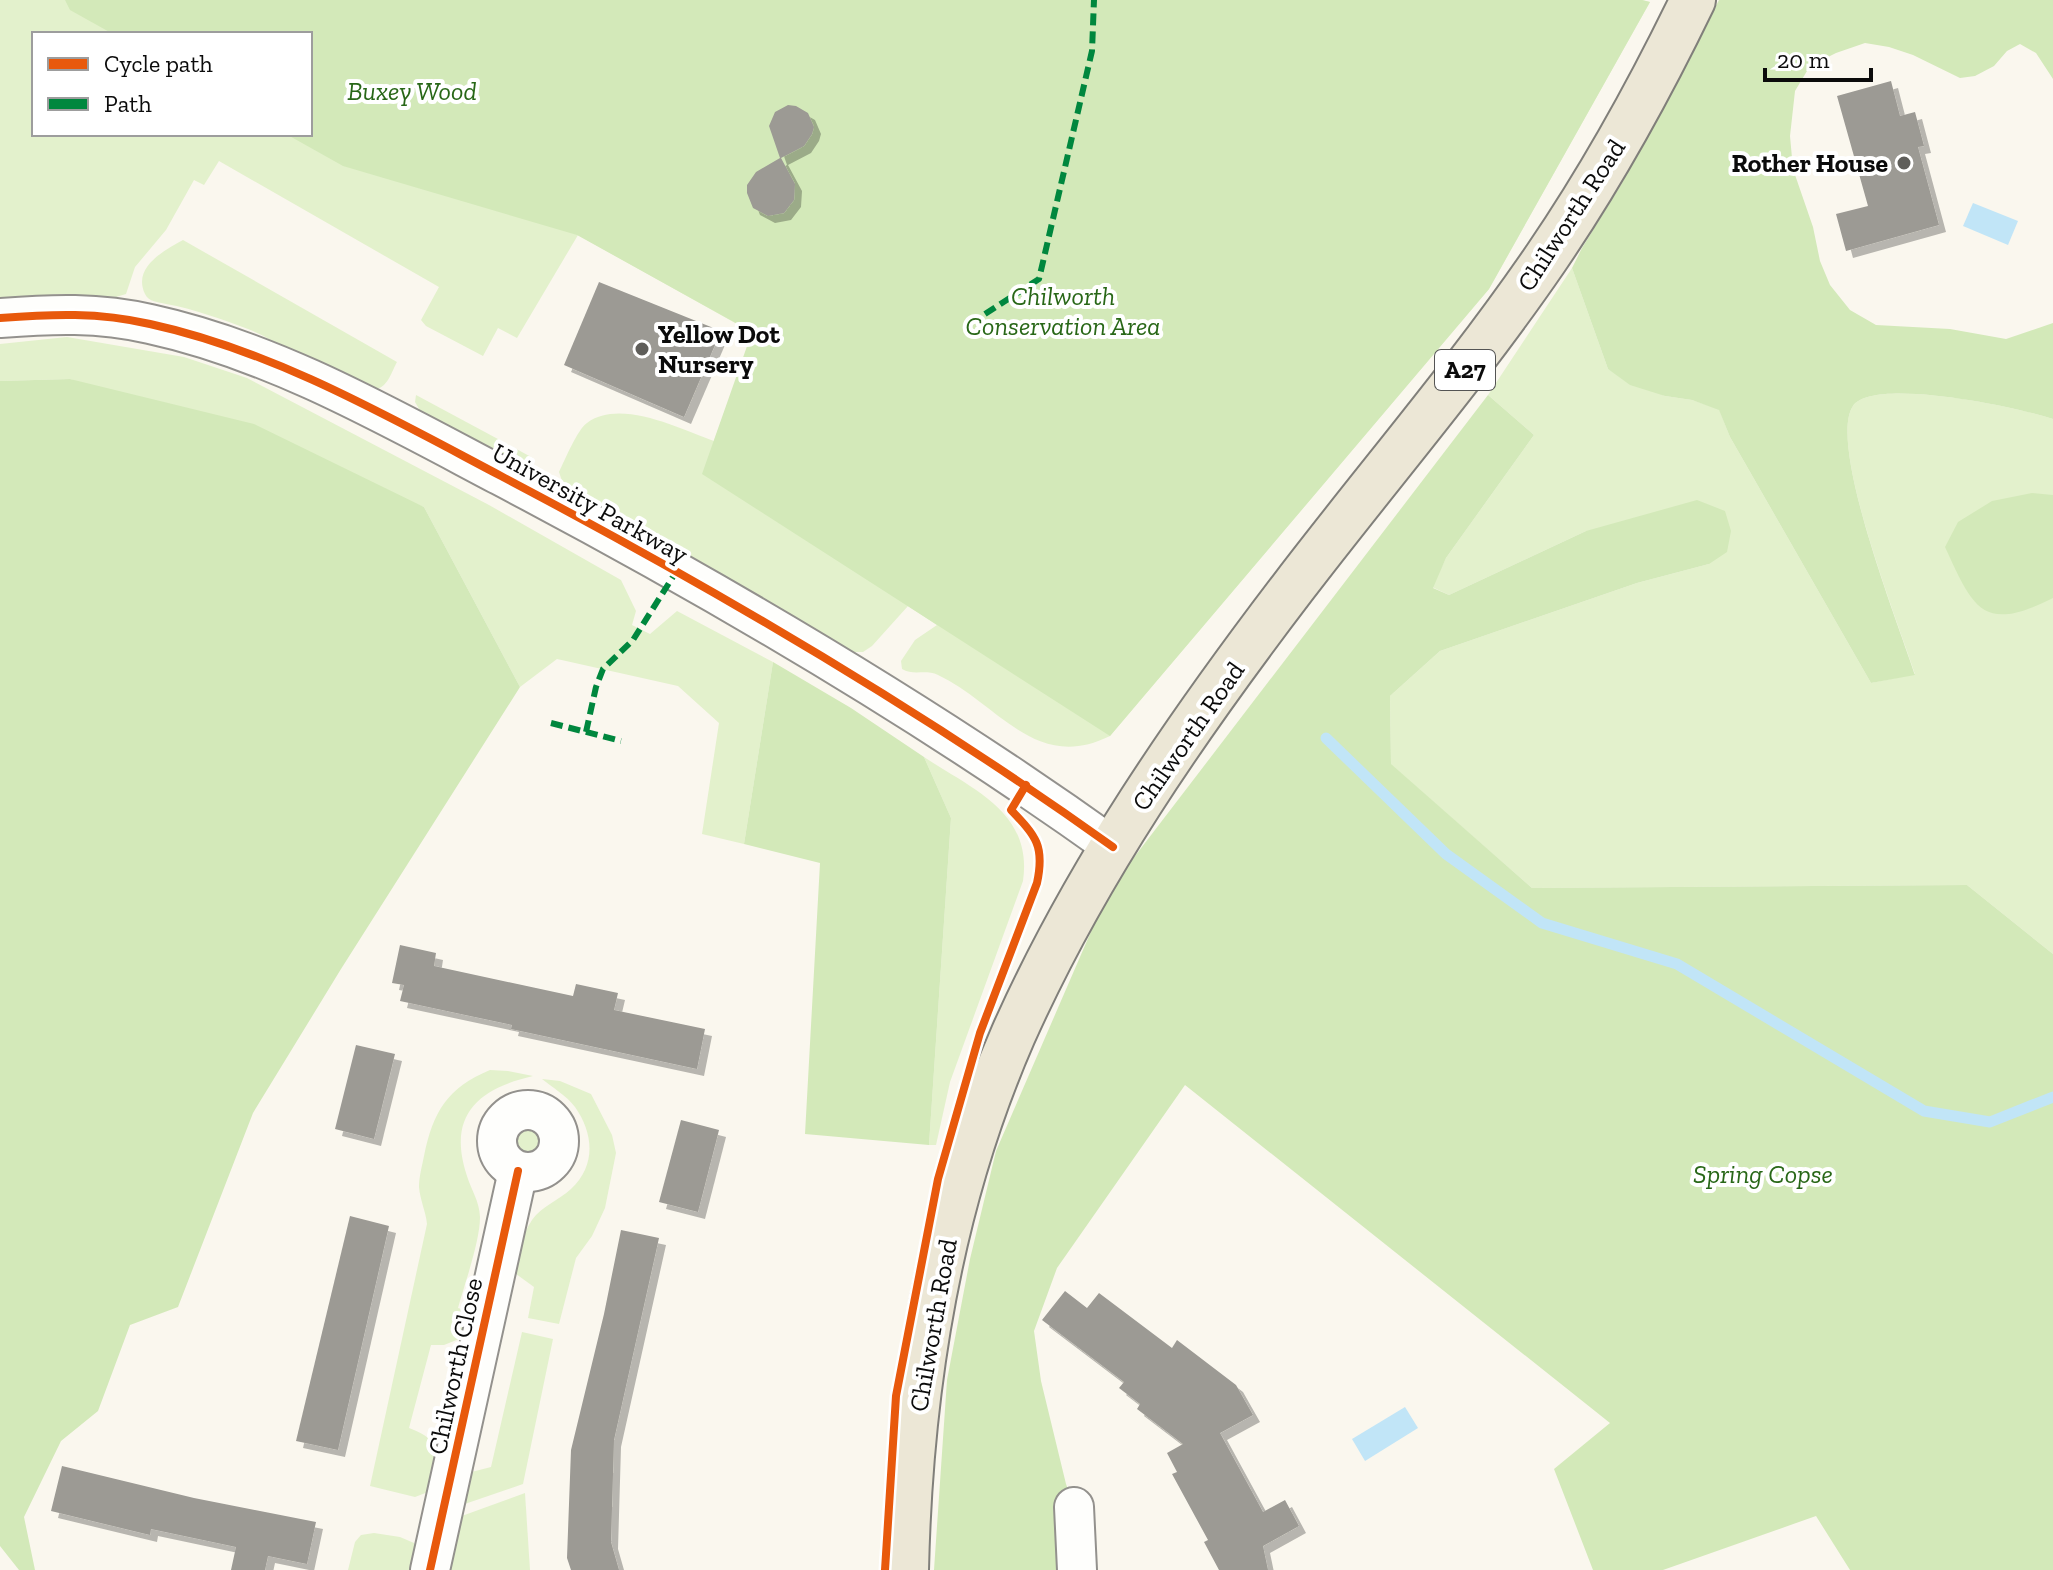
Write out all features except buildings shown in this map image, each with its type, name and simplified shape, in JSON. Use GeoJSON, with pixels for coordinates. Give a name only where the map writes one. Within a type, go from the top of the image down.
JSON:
{"type":"FeatureCollection","features":[{"type":"Feature","properties":{"kind":"main road","name":"Chilworth Road"},"geometry":{"type":"LineString","coordinates":[[906,1570],[918,1399],[930,1321],[960,1186],[1012,1038],[1045,968],[1113,847],[1177,749],[1294,587],[1443,399],[1579,209],[1628,126],[1693,0]]}},
{"type":"Feature","properties":{"kind":"street","name":"University Parkway"},"geometry":{"type":"LineString","coordinates":[[0,318],[62,313],[108,316],[151,324],[260,358],[385,414],[641,553],[869,683],[1026,785],[1113,847]]}},
{"type":"Feature","properties":{"kind":"street","name":"Chilworth Close"},"geometry":{"type":"LineString","coordinates":[[430,1570],[518,1171]]}},
{"type":"Feature","properties":{"kind":"street"},"geometry":{"type":"LineString","coordinates":[[1074,1507],[1077,1570]]}},
{"type":"Feature","properties":{"kind":"green space","name":"Chilworth Conservation Area"},"geometry":{"type":"Polygon","coordinates":[[[0,0],[1650,2],[1489,289],[1110,736],[1084,745],[1060,746],[1039,741],[938,675],[902,669],[901,661],[915,640],[937,625],[908,606],[872,646],[863,652],[849,652],[573,495],[563,484],[559,472],[583,427],[601,416],[616,414],[650,418],[714,441],[753,333],[578,235],[517,338],[498,328],[483,356],[426,326],[421,320],[439,287],[219,161],[204,185],[194,180],[166,230],[135,267],[126,294],[116,297],[63,294],[0,299],[0,0]]]}},
{"type":"Feature","properties":{"kind":"green space","name":"Chilworth Conservation Area"},"geometry":{"type":"Polygon","coordinates":[[[65,0],[1650,2],[1489,289],[1110,736],[702,474],[752,332],[577,235],[343,166],[290,136],[312,136],[312,32],[109,32],[70,10],[65,0]]]}},
{"type":"Feature","properties":{"kind":"green space"},"geometry":{"type":"Polygon","coordinates":[[[1719,0],[2053,0],[2053,79],[2036,53],[2020,44],[2007,51],[1994,66],[1975,76],[1960,78],[1913,55],[1865,43],[1810,66],[1795,91],[1790,136],[1793,169],[1813,227],[1820,261],[1830,285],[1850,310],[1876,325],[1950,329],[2006,339],[2053,323],[2053,419],[1981,402],[1917,394],[1866,397],[1853,406],[1848,427],[1857,495],[1915,675],[1871,683],[1730,437],[1719,410],[1630,385],[1608,369],[1572,268],[1622,183],[1719,0]]]}},
{"type":"Feature","properties":{"kind":"green space"},"geometry":{"type":"Polygon","coordinates":[[[183,240],[397,362],[386,383],[375,389],[363,387],[248,329],[197,311],[149,299],[142,284],[147,268],[160,254],[183,240]]]}},
{"type":"Feature","properties":{"kind":"green space"},"geometry":{"type":"Polygon","coordinates":[[[1572,268],[1608,369],[1665,396],[1692,400],[1719,409],[1730,437],[1871,683],[1915,674],[1857,495],[1848,426],[1853,406],[1866,397],[1917,394],[1981,402],[2053,419],[2053,954],[1967,885],[1532,888],[1391,765],[1390,696],[1440,651],[1637,583],[1709,564],[1586,531],[1449,595],[1432,587],[1446,558],[1534,435],[1488,395],[1572,268]]]}},
{"type":"Feature","properties":{"kind":"green space"},"geometry":{"type":"Polygon","coordinates":[[[67,337],[184,357],[247,378],[489,505],[621,580],[636,611],[632,625],[650,634],[677,611],[773,662],[744,844],[702,834],[719,723],[678,686],[557,659],[520,687],[424,507],[70,379],[0,381],[0,344],[67,337]]]}},
{"type":"Feature","properties":{"kind":"green space"},"geometry":{"type":"Polygon","coordinates":[[[70,379],[254,424],[424,507],[520,687],[253,1113],[178,1307],[130,1325],[98,1411],[61,1441],[24,1517],[35,1570],[19,1570],[0,1546],[0,381],[70,379]]]}},
{"type":"Feature","properties":{"kind":"green space"},"geometry":{"type":"Polygon","coordinates":[[[416,395],[533,458],[515,466],[422,414],[415,402],[416,395]]]}},
{"type":"Feature","properties":{"kind":"green space","name":"Spring Copse"},"geometry":{"type":"Polygon","coordinates":[[[1488,395],[1534,435],[1446,558],[1433,588],[1449,595],[1586,531],[1697,500],[1725,511],[1731,531],[1727,552],[1709,564],[1637,583],[1440,651],[1390,696],[1391,764],[1532,888],[1967,885],[2053,954],[2053,1570],[1850,1570],[1816,1516],[1663,1570],[1593,1570],[1554,1469],[1610,1423],[1185,1085],[1057,1268],[1034,1331],[1041,1381],[1066,1484],[1097,1570],[934,1570],[947,1380],[970,1259],[996,1151],[1109,890],[1488,395]]]}},
{"type":"Feature","properties":{"kind":"green space"},"geometry":{"type":"Polygon","coordinates":[[[2032,493],[2053,495],[2053,598],[2011,614],[1996,614],[1973,600],[1945,547],[1958,522],[1992,501],[2032,493]]]}},
{"type":"Feature","properties":{"kind":"green space"},"geometry":{"type":"Polygon","coordinates":[[[773,662],[851,708],[924,757],[951,818],[929,1145],[805,1134],[820,863],[744,844],[773,662]]]}},
{"type":"Feature","properties":{"kind":"green space"},"geometry":{"type":"Polygon","coordinates":[[[924,757],[995,805],[1009,820],[1024,857],[1023,881],[950,1082],[936,1145],[929,1145],[951,818],[924,757]]]}},
{"type":"Feature","properties":{"kind":"green space"},"geometry":{"type":"Polygon","coordinates":[[[490,1070],[533,1076],[496,1089],[482,1098],[464,1121],[462,1155],[480,1217],[475,1250],[458,1308],[471,1312],[459,1339],[444,1345],[431,1345],[409,1428],[430,1439],[435,1446],[436,1461],[428,1492],[415,1497],[370,1486],[427,1224],[419,1187],[420,1175],[432,1127],[444,1103],[463,1085],[490,1070]]]}},
{"type":"Feature","properties":{"kind":"green space"},"geometry":{"type":"Polygon","coordinates":[[[542,1079],[560,1081],[591,1094],[612,1135],[616,1153],[605,1208],[592,1236],[576,1258],[559,1324],[528,1318],[534,1287],[512,1271],[532,1220],[579,1180],[590,1150],[586,1128],[575,1107],[542,1079]]]}},
{"type":"Feature","properties":{"kind":"green space"},"geometry":{"type":"Polygon","coordinates":[[[528,1123],[542,1128],[547,1142],[542,1156],[528,1161],[514,1156],[509,1142],[514,1128],[528,1123]]]}},
{"type":"Feature","properties":{"kind":"green space"},"geometry":{"type":"Polygon","coordinates":[[[522,1332],[553,1339],[523,1484],[456,1507],[456,1476],[491,1467],[522,1332]]]}},
{"type":"Feature","properties":{"kind":"green space"},"geometry":{"type":"Polygon","coordinates":[[[525,1493],[530,1570],[436,1570],[448,1521],[525,1493]]]}},
{"type":"Feature","properties":{"kind":"green space"},"geometry":{"type":"Polygon","coordinates":[[[374,1533],[400,1537],[414,1543],[417,1554],[413,1570],[348,1570],[355,1542],[361,1535],[374,1533]]]}},
{"type":"Feature","properties":{"kind":"water"},"geometry":{"type":"Polygon","coordinates":[[[1973,203],[2018,221],[2008,245],[1963,226],[1973,203]]]}},
{"type":"Feature","properties":{"kind":"water"},"geometry":{"type":"Polygon","coordinates":[[[1405,1407],[1418,1428],[1365,1461],[1352,1439],[1405,1407]]]}},
{"type":"Feature","properties":{"kind":"waterway"},"geometry":{"type":"LineString","coordinates":[[1326,738],[1446,854],[1542,923],[1677,964],[1924,1111],[1990,1122],[2053,1097]]}},
{"type":"Feature","properties":{"kind":"marked path"},"geometry":{"type":"LineString","coordinates":[[985,314],[1039,279],[1092,51],[1094,0]]}},
{"type":"Feature","properties":{"kind":"marked path"},"geometry":{"type":"LineString","coordinates":[[586,732],[603,669],[633,640],[676,572]]}},
{"type":"Feature","properties":{"kind":"marked path"},"geometry":{"type":"LineString","coordinates":[[551,723],[621,741]]}},
{"type":"Feature","properties":{"kind":"cycle path"},"geometry":{"type":"LineString","coordinates":[[0,318],[75,315],[112,317],[150,324],[241,351],[330,388],[580,518],[813,651],[965,746],[1113,847]]}},
{"type":"Feature","properties":{"kind":"cycle path"},"geometry":{"type":"LineString","coordinates":[[885,1570],[896,1396],[938,1179],[980,1033],[1037,883],[1039,850],[1027,827],[1011,810],[1026,785]]}},
{"type":"Feature","properties":{"kind":"cycle path"},"geometry":{"type":"LineString","coordinates":[[430,1570],[518,1171]]}},
{"type":"Feature","properties":{"kind":"place","name":"Rother House"},"geometry":{"type":"Point","coordinates":[1904,163]}},
{"type":"Feature","properties":{"kind":"place","name":"Yellow Dot Nursery"},"geometry":{"type":"Point","coordinates":[642,349]}},
{"type":"Feature","properties":{"kind":"park label","name":"Buxey Wood"},"geometry":{"type":"Point","coordinates":[412,91]}}]}
